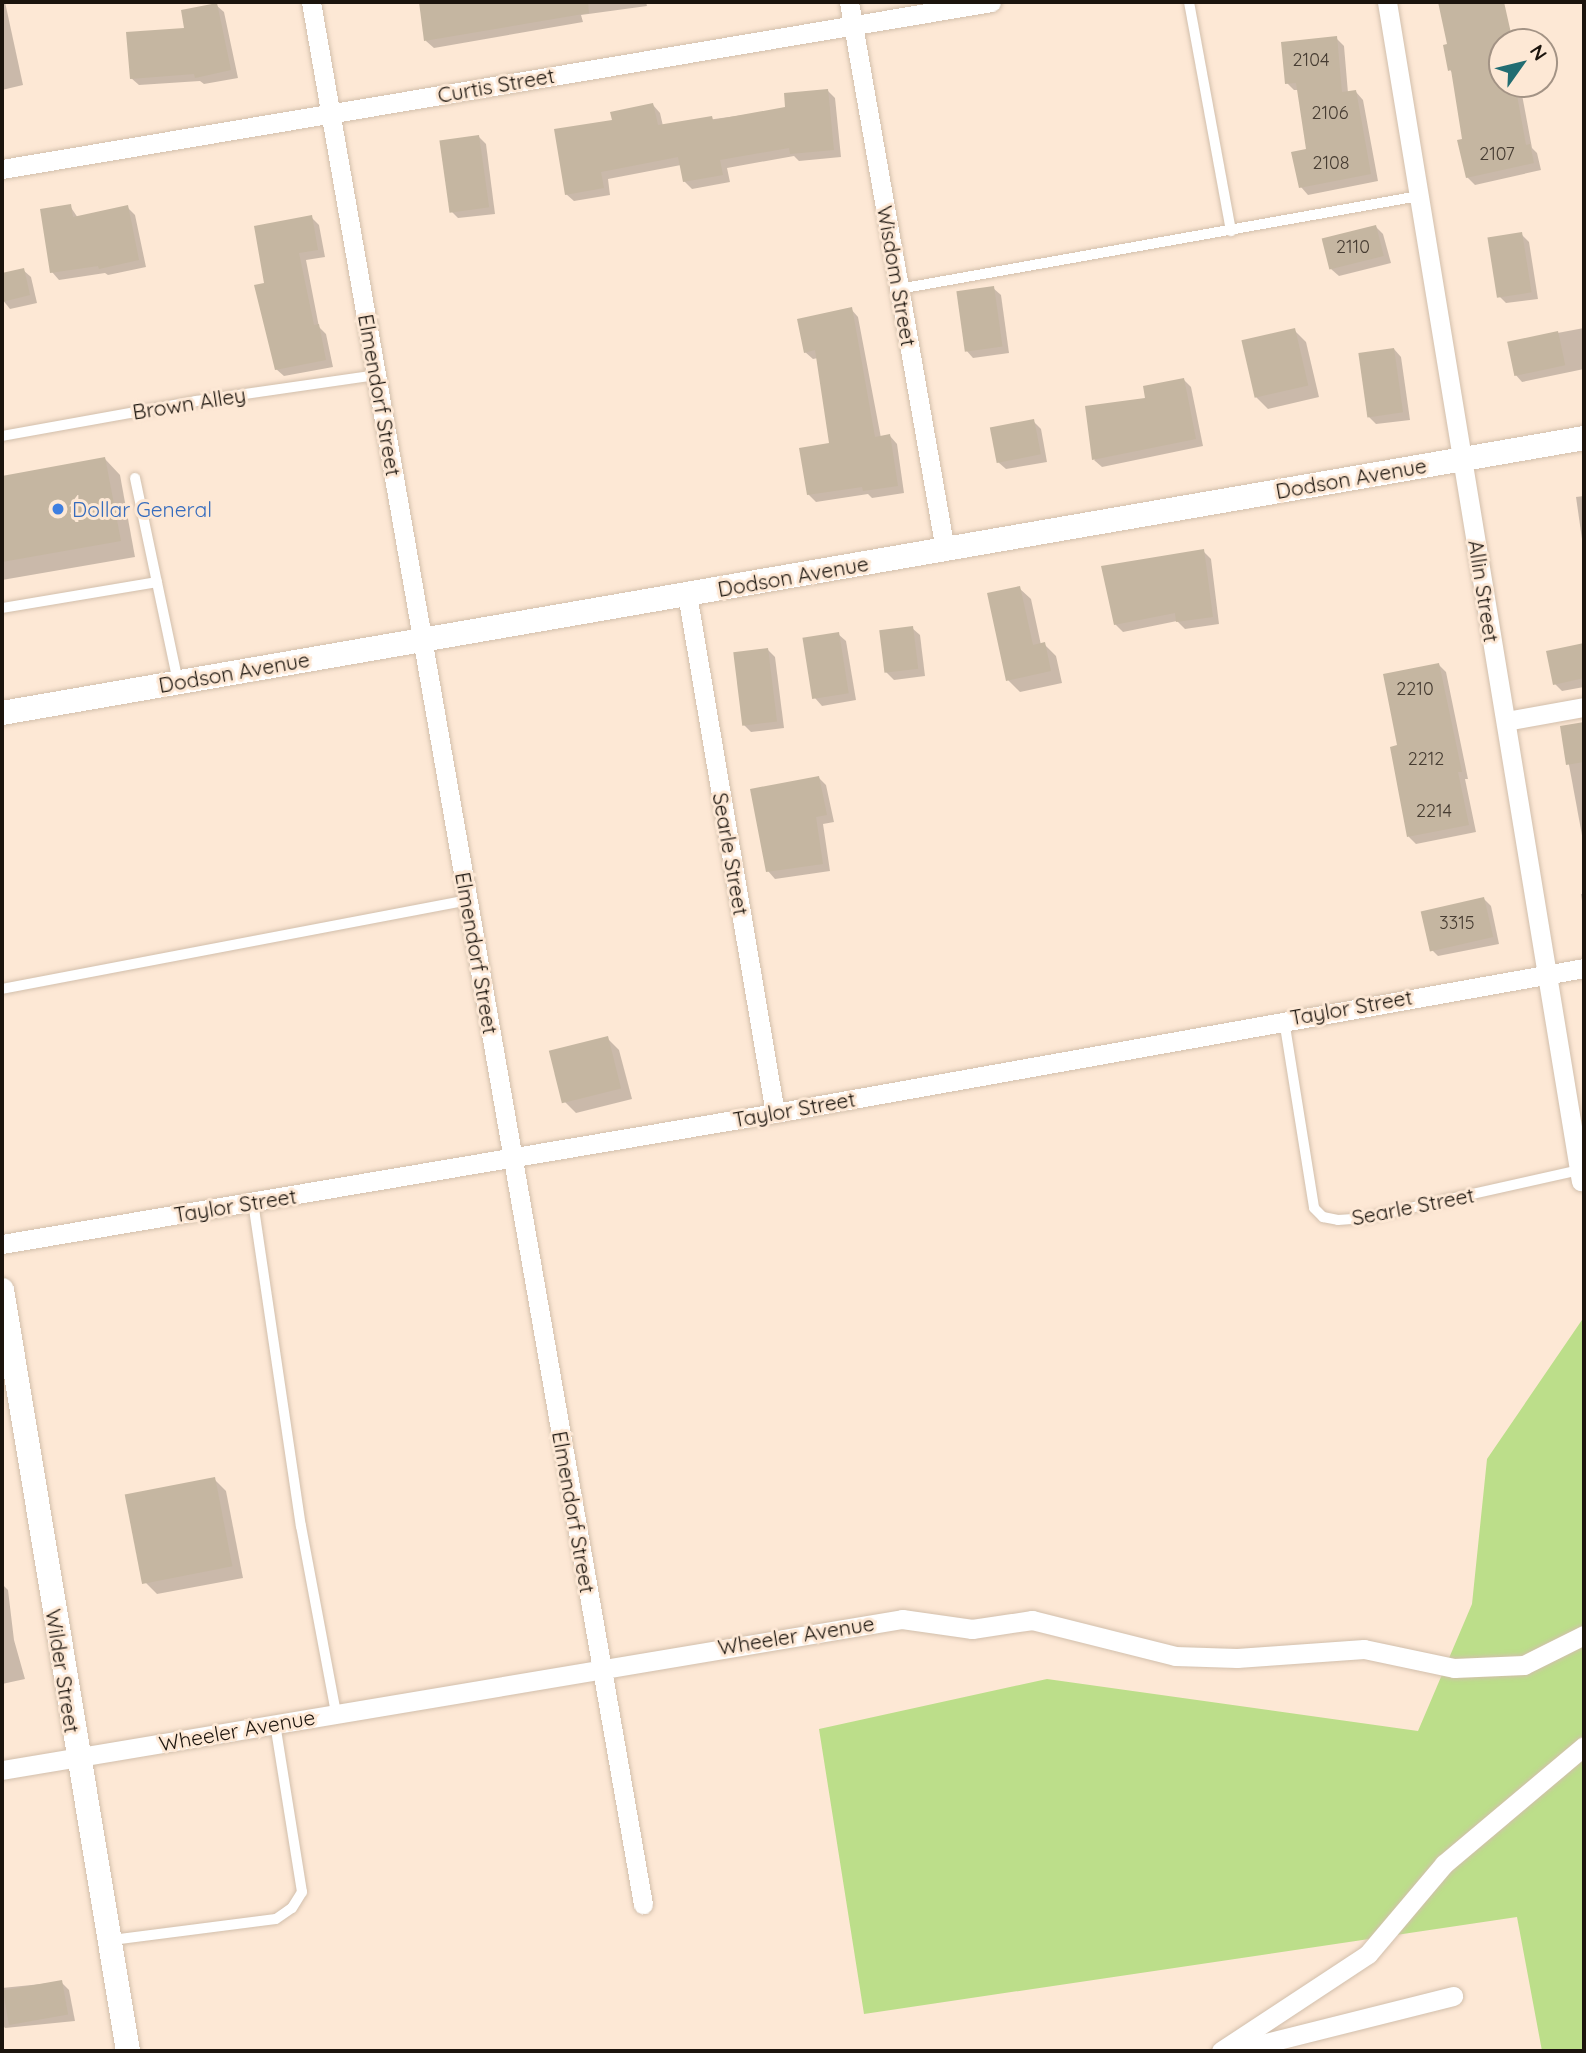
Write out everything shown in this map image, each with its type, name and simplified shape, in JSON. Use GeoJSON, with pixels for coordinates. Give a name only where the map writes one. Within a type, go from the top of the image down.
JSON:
{"type":"FeatureCollection","features":[{"type":"Feature","properties":{"kind":"street","name":"Elmendorf Street"},"geometry":{"type":"LineString","coordinates":[[311,2],[643,1904]]}},
{"type":"Feature","properties":{"kind":"street","name":"Wisdom Street"},"geometry":{"type":"LineString","coordinates":[[849,2],[945,550]]}},
{"type":"Feature","properties":{"kind":"street","name":"Curtis Street"},"geometry":{"type":"LineString","coordinates":[[2,169],[991,2]]}},
{"type":"Feature","properties":{"kind":"street","name":"Allin Street"},"geometry":{"type":"LineString","coordinates":[[1387,2],[1581,1176]]}},
{"type":"Feature","properties":{"kind":"street","name":"Dodson Avenue"},"geometry":{"type":"LineString","coordinates":[[2,713],[1584,438]]}},
{"type":"Feature","properties":{"kind":"street","name":"Searle Street"},"geometry":{"type":"LineString","coordinates":[[687,594],[775,1113]]}},
{"type":"Feature","properties":{"kind":"street"},"geometry":{"type":"LineString","coordinates":[[1506,721],[1584,707]]}},
{"type":"Feature","properties":{"kind":"street","name":"Taylor Street"},"geometry":{"type":"LineString","coordinates":[[2,1244],[513,1159],[1284,1019],[1584,968]]}},
{"type":"Feature","properties":{"kind":"street","name":"Wilder Street"},"geometry":{"type":"LineString","coordinates":[[2,1290],[77,1757],[128,2051]]}},
{"type":"Feature","properties":{"kind":"street","name":"Wheeler Avenue"},"geometry":{"type":"LineString","coordinates":[[2,1770],[601,1667],[902,1619],[972,1629],[1032,1620],[1175,1656],[1237,1658],[1364,1649],[1454,1668],[1524,1665],[1584,1635]]}},
{"type":"Feature","properties":{"kind":"street"},"geometry":{"type":"LineString","coordinates":[[1221,2051],[1368,1954],[1444,1864],[1584,1746]]}},
{"type":"Feature","properties":{"kind":"street"},"geometry":{"type":"LineString","coordinates":[[1234,2051],[1453,1996]]}},
{"type":"Feature","properties":{"kind":"lane"},"geometry":{"type":"LineString","coordinates":[[1189,2],[1231,231]]}},
{"type":"Feature","properties":{"kind":"lane"},"geometry":{"type":"LineString","coordinates":[[899,289],[1419,197]]}},
{"type":"Feature","properties":{"kind":"lane","name":"Brown Alley"},"geometry":{"type":"LineString","coordinates":[[2,436],[197,401],[376,375]]}},
{"type":"Feature","properties":{"kind":"lane"},"geometry":{"type":"LineString","coordinates":[[135,478],[178,682]]}},
{"type":"Feature","properties":{"kind":"lane"},"geometry":{"type":"LineString","coordinates":[[2,608],[157,582]]}},
{"type":"Feature","properties":{"kind":"lane"},"geometry":{"type":"LineString","coordinates":[[2,989],[468,900]]}},
{"type":"Feature","properties":{"kind":"lane","name":"Searle Street"},"geometry":{"type":"LineString","coordinates":[[1284,1019],[1314,1208],[1323,1217],[1338,1220],[1365,1218],[1581,1176]]}},
{"type":"Feature","properties":{"kind":"lane"},"geometry":{"type":"LineString","coordinates":[[253,1202],[301,1526],[336,1713]]}},
{"type":"Feature","properties":{"kind":"lane"},"geometry":{"type":"LineString","coordinates":[[109,1940],[276,1919],[292,1908],[302,1892],[275,1723]]}},
{"type":"Feature","properties":{"kind":"green space"},"geometry":{"type":"Polygon","coordinates":[[[1584,1317],[1584,2051],[1542,2051],[1517,1917],[864,2014],[819,1729],[1047,1679],[1418,1731],[1472,1604],[1487,1459],[1584,1317]]]}},
{"type":"Feature","properties":{"kind":"building"},"geometry":{"type":"Polygon","coordinates":[[[419,2],[588,2],[589,13],[424,41],[419,2]]]}},
{"type":"Feature","properties":{"kind":"building"},"geometry":{"type":"Polygon","coordinates":[[[1438,2],[1504,2],[1510,28],[1488,28],[1488,98],[1518,98],[1526,145],[1530,144],[1534,163],[1466,178],[1457,140],[1462,139],[1451,70],[1448,71],[1443,45],[1447,44],[1438,2]]]}},
{"type":"Feature","properties":{"kind":"building"},"geometry":{"type":"Polygon","coordinates":[[[217,3],[231,70],[195,78],[194,74],[130,79],[126,32],[184,28],[181,10],[217,3]]]}},
{"type":"Feature","properties":{"kind":"building"},"geometry":{"type":"Polygon","coordinates":[[[1337,36],[1342,92],[1356,90],[1371,174],[1299,188],[1291,152],[1306,149],[1296,83],[1285,84],[1281,42],[1337,36]]]}},
{"type":"Feature","properties":{"kind":"building"},"geometry":{"type":"Polygon","coordinates":[[[828,89],[834,150],[790,154],[789,148],[720,160],[723,175],[683,182],[678,157],[601,172],[604,188],[565,195],[554,129],[612,120],[610,112],[653,103],[658,125],[712,116],[713,120],[785,107],[784,93],[828,89]]]}},
{"type":"Feature","properties":{"kind":"building"},"geometry":{"type":"Polygon","coordinates":[[[479,135],[489,207],[450,213],[439,141],[479,135]]]}},
{"type":"Feature","properties":{"kind":"building"},"geometry":{"type":"Polygon","coordinates":[[[71,204],[73,217],[128,205],[139,260],[99,269],[98,266],[50,273],[40,209],[71,204]]]}},
{"type":"Feature","properties":{"kind":"building"},"geometry":{"type":"Polygon","coordinates":[[[312,215],[318,250],[299,253],[314,325],[319,324],[326,360],[275,370],[254,285],[264,283],[254,226],[312,215]]]}},
{"type":"Feature","properties":{"kind":"building"},"geometry":{"type":"Polygon","coordinates":[[[1376,225],[1384,256],[1329,270],[1322,239],[1376,225]]]}},
{"type":"Feature","properties":{"kind":"building"},"geometry":{"type":"Polygon","coordinates":[[[1522,232],[1532,292],[1497,298],[1487,237],[1522,232]]]}},
{"type":"Feature","properties":{"kind":"building"},"geometry":{"type":"Polygon","coordinates":[[[24,268],[30,295],[2,302],[2,273],[24,268]]]}},
{"type":"Feature","properties":{"kind":"building"},"geometry":{"type":"Polygon","coordinates":[[[994,286],[1002,346],[965,352],[956,291],[994,286]]]}},
{"type":"Feature","properties":{"kind":"building"},"geometry":{"type":"Polygon","coordinates":[[[852,307],[875,437],[890,434],[898,486],[863,491],[862,487],[807,495],[799,448],[829,443],[815,350],[804,353],[797,319],[852,307]]]}},
{"type":"Feature","properties":{"kind":"building"},"geometry":{"type":"Polygon","coordinates":[[[1295,328],[1308,385],[1255,398],[1241,340],[1295,328]]]}},
{"type":"Feature","properties":{"kind":"building"},"geometry":{"type":"Polygon","coordinates":[[[1558,331],[1565,365],[1514,376],[1507,342],[1558,331]]]}},
{"type":"Feature","properties":{"kind":"building"},"geometry":{"type":"Polygon","coordinates":[[[1394,348],[1403,412],[1367,417],[1358,353],[1394,348]]]}},
{"type":"Feature","properties":{"kind":"building"},"geometry":{"type":"Polygon","coordinates":[[[1184,378],[1196,439],[1092,460],[1085,406],[1145,398],[1143,386],[1184,378]]]}},
{"type":"Feature","properties":{"kind":"building"},"geometry":{"type":"Polygon","coordinates":[[[1034,419],[1041,454],[997,463],[990,428],[1034,419]]]}},
{"type":"Feature","properties":{"kind":"building","name":"Dollar General"},"geometry":{"type":"Polygon","coordinates":[[[105,457],[121,541],[2,562],[2,476],[105,457]]]}},
{"type":"Feature","properties":{"kind":"building"},"geometry":{"type":"Polygon","coordinates":[[[1204,549],[1213,617],[1176,622],[1175,613],[1114,625],[1101,566],[1204,549]]]}},
{"type":"Feature","properties":{"kind":"building"},"geometry":{"type":"Polygon","coordinates":[[[1020,586],[1033,645],[1045,642],[1051,671],[1006,681],[987,593],[1020,586]]]}},
{"type":"Feature","properties":{"kind":"building"},"geometry":{"type":"Polygon","coordinates":[[[913,626],[918,669],[884,673],[879,630],[913,626]]]}},
{"type":"Feature","properties":{"kind":"building"},"geometry":{"type":"Polygon","coordinates":[[[839,632],[849,693],[812,699],[802,638],[839,632]]]}},
{"type":"Feature","properties":{"kind":"building"},"geometry":{"type":"Polygon","coordinates":[[[1584,643],[1584,678],[1553,685],[1546,651],[1584,643]]]}},
{"type":"Feature","properties":{"kind":"building"},"geometry":{"type":"Polygon","coordinates":[[[768,648],[777,721],[742,726],[733,652],[768,648]]]}},
{"type":"Feature","properties":{"kind":"building"},"geometry":{"type":"Polygon","coordinates":[[[1439,663],[1462,772],[1458,772],[1469,825],[1407,837],[1390,747],[1397,745],[1383,674],[1439,663]]]}},
{"type":"Feature","properties":{"kind":"building"},"geometry":{"type":"Polygon","coordinates":[[[1584,722],[1584,762],[1566,765],[1560,726],[1584,722]]]}},
{"type":"Feature","properties":{"kind":"building"},"geometry":{"type":"Polygon","coordinates":[[[819,776],[827,815],[816,817],[823,864],[766,872],[750,789],[819,776]]]}},
{"type":"Feature","properties":{"kind":"building"},"geometry":{"type":"Polygon","coordinates":[[[1484,897],[1493,937],[1430,952],[1421,912],[1484,897]]]}},
{"type":"Feature","properties":{"kind":"building"},"geometry":{"type":"Polygon","coordinates":[[[608,1036],[621,1088],[562,1103],[549,1051],[608,1036]]]}},
{"type":"Feature","properties":{"kind":"building"},"geometry":{"type":"Polygon","coordinates":[[[215,1477],[232,1566],[142,1584],[125,1495],[215,1477]]]}},
{"type":"Feature","properties":{"kind":"building"},"geometry":{"type":"Polygon","coordinates":[[[62,1980],[68,2014],[9,2025],[3,1990],[62,1980]]]}},
{"type":"Feature","properties":{"kind":"place","name":"Dollar General"},"geometry":{"type":"Point","coordinates":[58,509]}}]}
